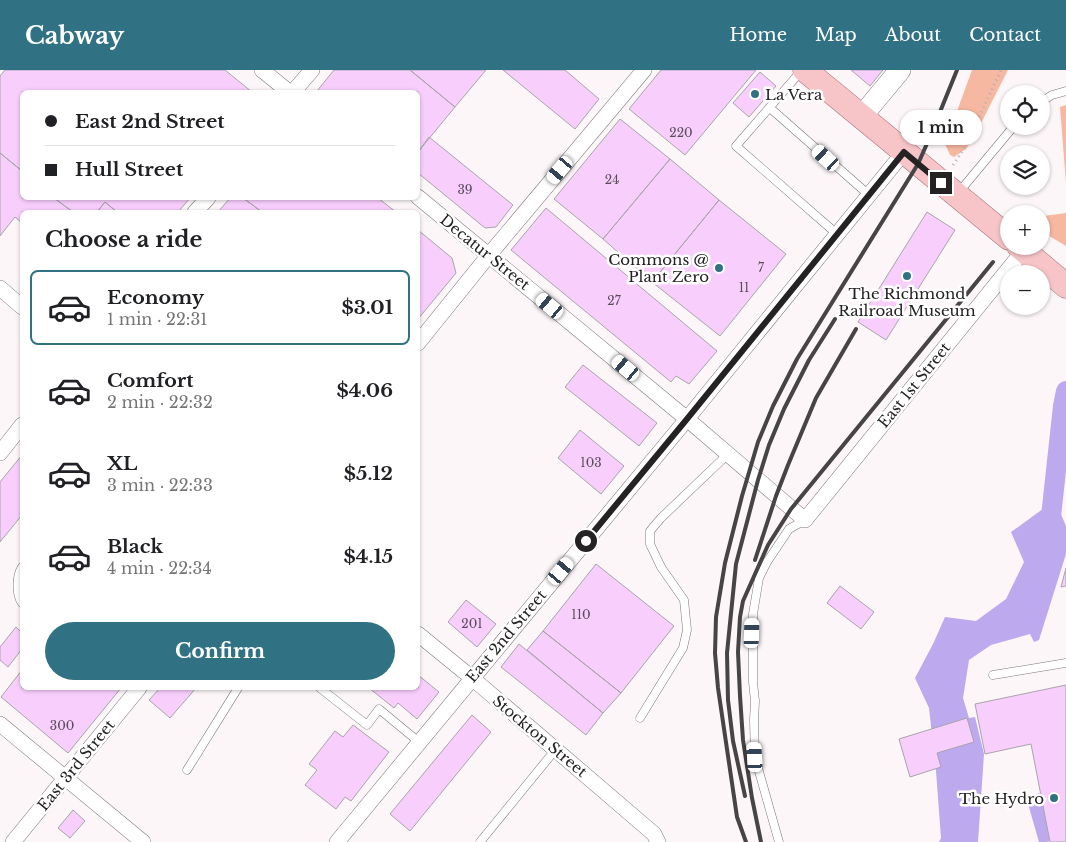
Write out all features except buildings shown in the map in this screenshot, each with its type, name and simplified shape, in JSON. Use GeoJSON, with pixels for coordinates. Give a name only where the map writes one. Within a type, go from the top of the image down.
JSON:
{"type":"FeatureCollection","features":[{"type":"Feature","properties":{"kind":"main road"},"geometry":{"type":"LineString","coordinates":[[804,70],[1000,231]]}},
{"type":"Feature","properties":{"kind":"main road"},"geometry":{"type":"LineString","coordinates":[[1029,255],[1061,282]]}},
{"type":"Feature","properties":{"kind":"street"},"geometry":{"type":"LineString","coordinates":[[262,70],[288,90]]}},
{"type":"Feature","properties":{"kind":"street"},"geometry":{"type":"LineString","coordinates":[[293,90],[312,70]]}},
{"type":"Feature","properties":{"kind":"street"},"geometry":{"type":"LineString","coordinates":[[420,341],[644,70]]}},
{"type":"Feature","properties":{"kind":"street"},"geometry":{"type":"LineString","coordinates":[[862,116],[900,70]]}},
{"type":"Feature","properties":{"kind":"street","name":"East 2nd Street"},"geometry":{"type":"LineString","coordinates":[[337,842],[687,419],[904,152]]}},
{"type":"Feature","properties":{"kind":"street","name":"Decatur Street"},"geometry":{"type":"LineString","coordinates":[[420,199],[687,419],[805,520]]}},
{"type":"Feature","properties":{"kind":"street"},"geometry":{"type":"LineString","coordinates":[[197,210],[206,200]]}},
{"type":"Feature","properties":{"kind":"street","name":"East 1st Street"},"geometry":{"type":"LineString","coordinates":[[805,520],[1009,255]]}},
{"type":"Feature","properties":{"kind":"street"},"geometry":{"type":"LineString","coordinates":[[0,288],[20,305]]}},
{"type":"Feature","properties":{"kind":"street"},"geometry":{"type":"LineString","coordinates":[[0,453],[20,428]]}},
{"type":"Feature","properties":{"kind":"street","name":"Stockton Street"},"geometry":{"type":"LineString","coordinates":[[420,636],[654,834],[658,842]]}},
{"type":"Feature","properties":{"kind":"street","name":"East 3rd Street"},"geometry":{"type":"LineString","coordinates":[[13,842],[137,690]]}},
{"type":"Feature","properties":{"kind":"street"},"geometry":{"type":"LineString","coordinates":[[0,724],[143,842]]}},
{"type":"Feature","properties":{"kind":"lane"},"geometry":{"type":"LineString","coordinates":[[804,70],[736,146],[837,234]]}},
{"type":"Feature","properties":{"kind":"lane"},"geometry":{"type":"LineString","coordinates":[[1050,96],[1064,92]]}},
{"type":"Feature","properties":{"kind":"lane"},"geometry":{"type":"LineString","coordinates":[[770,108],[869,195]]}},
{"type":"Feature","properties":{"kind":"lane"},"geometry":{"type":"LineString","coordinates":[[956,195],[1006,135]]}},
{"type":"Feature","properties":{"kind":"lane"},"geometry":{"type":"LineString","coordinates":[[640,718],[683,648],[687,630],[684,600],[661,567],[650,544],[650,531],[661,518],[728,454]]}},
{"type":"Feature","properties":{"kind":"lane"},"geometry":{"type":"LineString","coordinates":[[779,842],[755,757],[753,614],[759,578],[788,529],[805,520]]}},
{"type":"Feature","properties":{"kind":"lane"},"geometry":{"type":"LineString","coordinates":[[20,570],[18,581],[20,600]]}},
{"type":"Feature","properties":{"kind":"lane"},"geometry":{"type":"LineString","coordinates":[[993,675],[1066,663]]}},
{"type":"Feature","properties":{"kind":"lane"},"geometry":{"type":"LineString","coordinates":[[187,770],[237,690]]}},
{"type":"Feature","properties":{"kind":"lane"},"geometry":{"type":"LineString","coordinates":[[323,690],[367,725],[379,709],[419,742]]}},
{"type":"Feature","properties":{"kind":"lane"},"geometry":{"type":"LineString","coordinates":[[480,842],[556,750]]}},
{"type":"Feature","properties":{"kind":"path"},"geometry":{"type":"LineString","coordinates":[[953,165],[964,149],[1001,70]]}},
{"type":"Feature","properties":{"kind":"shaded area"},"geometry":{"type":"Polygon","coordinates":[[[972,70],[1008,70],[966,149],[954,157],[950,155],[945,144],[972,70]]]}},
{"type":"Feature","properties":{"kind":"shaded area"},"geometry":{"type":"Polygon","coordinates":[[[1066,105],[1066,183],[1060,107],[1066,105]]]}},
{"type":"Feature","properties":{"kind":"shaded area"},"geometry":{"type":"Polygon","coordinates":[[[1066,213],[1066,246],[1050,236],[1050,215],[1066,213]]]}},
{"type":"Feature","properties":{"kind":"shaded area"},"geometry":{"type":"Polygon","coordinates":[[[1047,506],[1060,512],[1066,526],[1066,554],[1039,640],[1034,642],[1030,634],[991,645],[969,660],[963,698],[969,718],[975,717],[984,754],[978,842],[939,842],[941,838],[936,771],[929,708],[915,678],[945,617],[976,621],[1006,599],[1024,562],[1011,532],[1047,506]]]}},
{"type":"Feature","properties":{"kind":"shaded area"},"geometry":{"type":"Polygon","coordinates":[[[1046,791],[1055,839],[1039,842],[1026,797],[1046,791]]]}},
{"type":"Feature","properties":{"kind":"waterway"},"geometry":{"type":"LineString","coordinates":[[1049,535],[1066,391]]}},
{"type":"Feature","properties":{"kind":"railway"},"geometry":{"type":"LineString","coordinates":[[746,842],[737,817],[718,688],[715,653],[716,617],[725,563],[742,496],[758,442],[773,406],[797,359],[918,164],[957,70]]}},
{"type":"Feature","properties":{"kind":"railway"},"geometry":{"type":"LineString","coordinates":[[761,842],[743,740],[738,652],[743,601],[768,545],[791,509],[993,262]]}},
{"type":"Feature","properties":{"kind":"railway"},"geometry":{"type":"LineString","coordinates":[[745,796],[733,741],[728,700],[727,653],[736,564],[769,445],[784,409],[809,360],[835,319]]}},
{"type":"Feature","properties":{"kind":"railway"},"geometry":{"type":"LineString","coordinates":[[755,560],[776,496],[816,398],[856,329]]}},
{"type":"Feature","properties":{"kind":"place","name":"La Vera"},"geometry":{"type":"Point","coordinates":[755,94]}},
{"type":"Feature","properties":{"kind":"place","name":"Commons @ Plant Zero"},"geometry":{"type":"Point","coordinates":[719,268]}},
{"type":"Feature","properties":{"kind":"place","name":"The Richmond Railroad Museum"},"geometry":{"type":"Point","coordinates":[907,276]}},
{"type":"Feature","properties":{"kind":"place","name":"The Hydro"},"geometry":{"type":"Point","coordinates":[1054,798]}},
{"type":"Feature","properties":{"kind":"route"},"geometry":{"type":"LineString","coordinates":[[586,541],[904,152],[941,183]]}}]}
